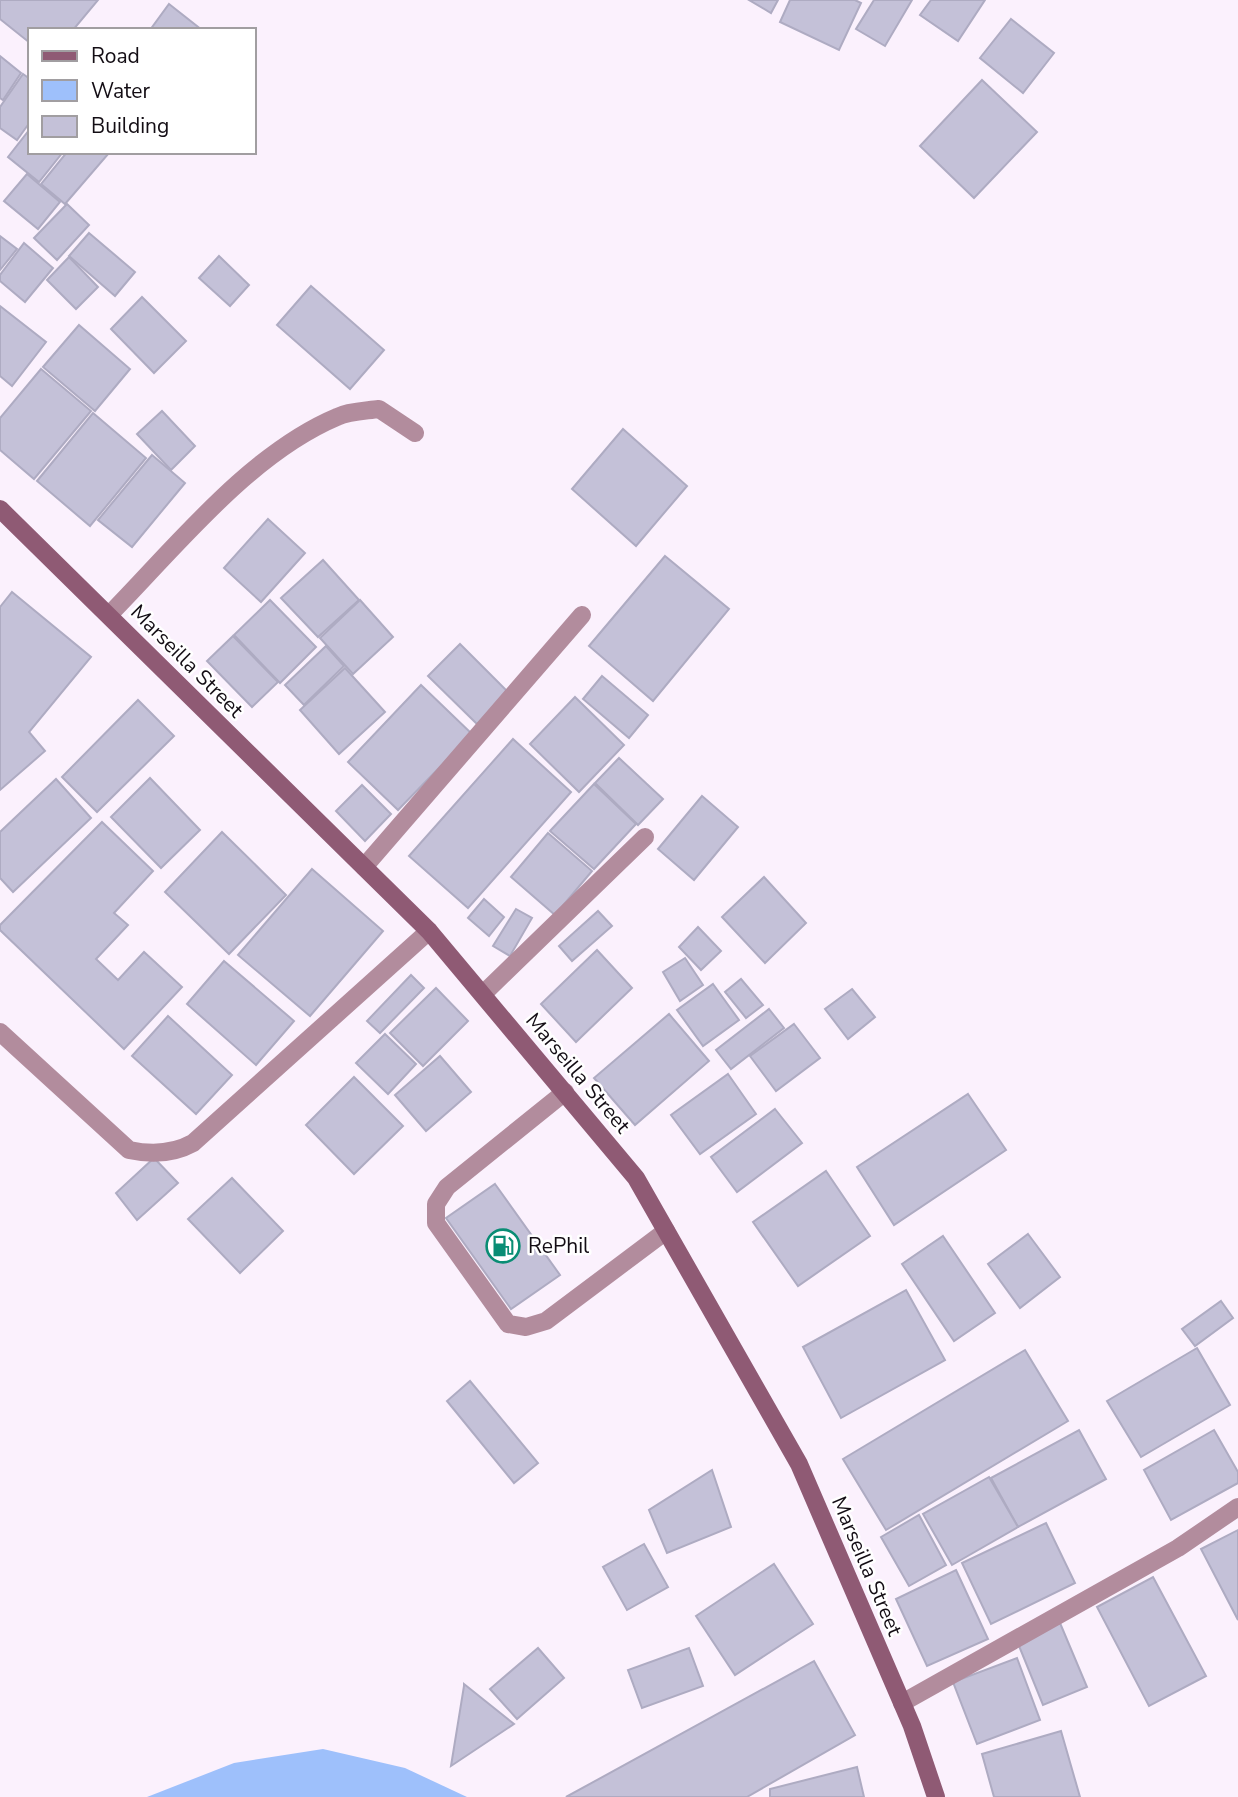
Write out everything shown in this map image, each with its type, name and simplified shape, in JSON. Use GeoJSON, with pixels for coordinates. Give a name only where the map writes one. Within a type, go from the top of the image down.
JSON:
{"type":"FeatureCollection","features":[{"type":"Feature","properties":{"kind":"main road","name":"Marseilla Street"},"geometry":{"type":"LineString","coordinates":[[0,509],[429,931],[636,1178],[799,1464],[902,1703],[936,1797]]}},
{"type":"Feature","properties":{"kind":"street"},"geometry":{"type":"LineString","coordinates":[[109,615],[240,482],[305,432],[340,415],[379,409],[415,433]]}},
{"type":"Feature","properties":{"kind":"street"},"geometry":{"type":"LineString","coordinates":[[364,867],[582,615]]}},
{"type":"Feature","properties":{"kind":"street"},"geometry":{"type":"LineString","coordinates":[[483,994],[645,837]]}},
{"type":"Feature","properties":{"kind":"street"},"geometry":{"type":"LineString","coordinates":[[0,1032],[129,1150],[145,1154],[177,1152],[193,1143],[429,931]]}},
{"type":"Feature","properties":{"kind":"street"},"geometry":{"type":"LineString","coordinates":[[565,1092],[447,1188],[436,1205],[436,1223],[508,1324],[526,1327],[546,1321],[666,1231]]}},
{"type":"Feature","properties":{"kind":"street"},"geometry":{"type":"LineString","coordinates":[[902,1703],[1178,1548],[1238,1507]]}},
{"type":"Feature","properties":{"kind":"water"},"geometry":{"type":"Polygon","coordinates":[[[323,1749],[405,1768],[467,1797],[147,1797],[234,1763],[323,1749]]]}},
{"type":"Feature","properties":{"kind":"building"},"geometry":{"type":"Polygon","coordinates":[[[0,0],[98,0],[75,28],[28,28],[28,41],[0,19],[0,0]]]}},
{"type":"Feature","properties":{"kind":"building"},"geometry":{"type":"Polygon","coordinates":[[[749,0],[778,0],[771,13],[749,0]]]}},
{"type":"Feature","properties":{"kind":"building"},"geometry":{"type":"Polygon","coordinates":[[[790,0],[855,0],[861,3],[839,50],[780,22],[790,0]]]}},
{"type":"Feature","properties":{"kind":"building"},"geometry":{"type":"Polygon","coordinates":[[[874,0],[912,0],[885,46],[856,29],[874,0]]]}},
{"type":"Feature","properties":{"kind":"building"},"geometry":{"type":"Polygon","coordinates":[[[931,0],[985,0],[958,41],[920,15],[931,0]]]}},
{"type":"Feature","properties":{"kind":"building"},"geometry":{"type":"Polygon","coordinates":[[[169,4],[199,28],[151,28],[169,4]]]}},
{"type":"Feature","properties":{"kind":"building"},"geometry":{"type":"Polygon","coordinates":[[[1011,19],[1054,53],[1023,93],[980,58],[1011,19]]]}},
{"type":"Feature","properties":{"kind":"building"},"geometry":{"type":"Polygon","coordinates":[[[0,56],[21,73],[3,100],[0,98],[0,56]]]}},
{"type":"Feature","properties":{"kind":"building"},"geometry":{"type":"Polygon","coordinates":[[[23,74],[28,78],[28,125],[17,140],[0,128],[0,107],[23,74]]]}},
{"type":"Feature","properties":{"kind":"building"},"geometry":{"type":"Polygon","coordinates":[[[982,80],[1037,132],[974,198],[920,146],[982,80]]]}},
{"type":"Feature","properties":{"kind":"building"},"geometry":{"type":"Polygon","coordinates":[[[28,132],[28,154],[61,154],[39,182],[8,157],[28,132]]]}},
{"type":"Feature","properties":{"kind":"building"},"geometry":{"type":"Polygon","coordinates":[[[65,154],[108,154],[65,204],[41,184],[65,154]]]}},
{"type":"Feature","properties":{"kind":"building"},"geometry":{"type":"Polygon","coordinates":[[[27,174],[60,202],[38,229],[4,201],[27,174]]]}},
{"type":"Feature","properties":{"kind":"building"},"geometry":{"type":"Polygon","coordinates":[[[67,204],[89,225],[57,260],[34,238],[67,204]]]}},
{"type":"Feature","properties":{"kind":"building"},"geometry":{"type":"Polygon","coordinates":[[[89,233],[135,272],[115,296],[69,256],[89,233]]]}},
{"type":"Feature","properties":{"kind":"building"},"geometry":{"type":"Polygon","coordinates":[[[0,236],[17,249],[0,270],[0,236]]]}},
{"type":"Feature","properties":{"kind":"building"},"geometry":{"type":"Polygon","coordinates":[[[24,243],[53,268],[25,302],[0,281],[0,275],[24,243]]]}},
{"type":"Feature","properties":{"kind":"building"},"geometry":{"type":"Polygon","coordinates":[[[219,256],[249,285],[230,306],[199,278],[219,256]]]}},
{"type":"Feature","properties":{"kind":"building"},"geometry":{"type":"Polygon","coordinates":[[[69,257],[98,287],[76,309],[47,280],[69,257]]]}},
{"type":"Feature","properties":{"kind":"building"},"geometry":{"type":"Polygon","coordinates":[[[311,286],[384,350],[350,389],[277,325],[311,286]]]}},
{"type":"Feature","properties":{"kind":"building"},"geometry":{"type":"Polygon","coordinates":[[[142,297],[186,341],[154,373],[111,329],[142,297]]]}},
{"type":"Feature","properties":{"kind":"building"},"geometry":{"type":"Polygon","coordinates":[[[0,306],[46,342],[12,386],[0,376],[0,306]]]}},
{"type":"Feature","properties":{"kind":"building"},"geometry":{"type":"Polygon","coordinates":[[[79,325],[130,369],[95,411],[43,367],[79,325]]]}},
{"type":"Feature","properties":{"kind":"building"},"geometry":{"type":"Polygon","coordinates":[[[41,369],[91,411],[34,479],[0,450],[0,418],[41,369]]]}},
{"type":"Feature","properties":{"kind":"building"},"geometry":{"type":"Polygon","coordinates":[[[162,411],[195,446],[171,470],[137,434],[162,411]]]}},
{"type":"Feature","properties":{"kind":"building"},"geometry":{"type":"Polygon","coordinates":[[[93,413],[146,458],[90,526],[37,481],[93,413]]]}},
{"type":"Feature","properties":{"kind":"building"},"geometry":{"type":"Polygon","coordinates":[[[623,429],[687,486],[636,546],[572,489],[623,429]]]}},
{"type":"Feature","properties":{"kind":"building"},"geometry":{"type":"Polygon","coordinates":[[[152,455],[185,483],[132,547],[98,520],[152,455]]]}},
{"type":"Feature","properties":{"kind":"building"},"geometry":{"type":"Polygon","coordinates":[[[268,519],[305,553],[261,602],[224,568],[268,519]]]}},
{"type":"Feature","properties":{"kind":"building"},"geometry":{"type":"Polygon","coordinates":[[[665,556],[729,609],[653,701],[589,646],[665,556]]]}},
{"type":"Feature","properties":{"kind":"building"},"geometry":{"type":"Polygon","coordinates":[[[323,560],[359,600],[318,637],[281,598],[323,560]]]}},
{"type":"Feature","properties":{"kind":"building"},"geometry":{"type":"Polygon","coordinates":[[[12,592],[91,657],[29,732],[45,751],[0,790],[0,607],[12,592]]]}},
{"type":"Feature","properties":{"kind":"building"},"geometry":{"type":"Polygon","coordinates":[[[270,600],[316,647],[280,683],[234,635],[270,600]]]}},
{"type":"Feature","properties":{"kind":"building"},"geometry":{"type":"Polygon","coordinates":[[[360,600],[393,637],[353,674],[320,638],[360,600]]]}},
{"type":"Feature","properties":{"kind":"building"},"geometry":{"type":"Polygon","coordinates":[[[233,636],[278,682],[252,707],[207,661],[233,636]]]}},
{"type":"Feature","properties":{"kind":"building"},"geometry":{"type":"Polygon","coordinates":[[[460,644],[508,692],[477,724],[428,676],[460,644]]]}},
{"type":"Feature","properties":{"kind":"building"},"geometry":{"type":"Polygon","coordinates":[[[326,646],[344,666],[304,705],[285,685],[326,646]]]}},
{"type":"Feature","properties":{"kind":"building"},"geometry":{"type":"Polygon","coordinates":[[[345,668],[385,712],[339,754],[300,710],[345,668]]]}},
{"type":"Feature","properties":{"kind":"building"},"geometry":{"type":"Polygon","coordinates":[[[602,676],[648,715],[629,738],[583,699],[602,676]]]}},
{"type":"Feature","properties":{"kind":"building"},"geometry":{"type":"Polygon","coordinates":[[[421,685],[472,734],[398,810],[348,762],[421,685]]]}},
{"type":"Feature","properties":{"kind":"building"},"geometry":{"type":"Polygon","coordinates":[[[575,697],[624,745],[579,792],[530,744],[575,697]]]}},
{"type":"Feature","properties":{"kind":"building"},"geometry":{"type":"Polygon","coordinates":[[[138,700],[174,736],[97,812],[62,777],[138,700]]]}},
{"type":"Feature","properties":{"kind":"building"},"geometry":{"type":"Polygon","coordinates":[[[513,739],[571,792],[468,908],[409,856],[513,739]]]}},
{"type":"Feature","properties":{"kind":"building"},"geometry":{"type":"Polygon","coordinates":[[[619,758],[663,799],[638,825],[595,783],[619,758]]]}},
{"type":"Feature","properties":{"kind":"building"},"geometry":{"type":"Polygon","coordinates":[[[150,778],[200,830],[161,868],[111,817],[150,778]]]}},
{"type":"Feature","properties":{"kind":"building"},"geometry":{"type":"Polygon","coordinates":[[[56,779],[91,818],[13,892],[0,878],[0,832],[56,779]]]}},
{"type":"Feature","properties":{"kind":"building"},"geometry":{"type":"Polygon","coordinates":[[[594,784],[636,824],[594,869],[550,831],[594,784]]]}},
{"type":"Feature","properties":{"kind":"building"},"geometry":{"type":"Polygon","coordinates":[[[362,785],[391,814],[365,841],[336,811],[362,785]]]}},
{"type":"Feature","properties":{"kind":"building"},"geometry":{"type":"Polygon","coordinates":[[[702,796],[738,827],[694,880],[658,849],[702,796]]]}},
{"type":"Feature","properties":{"kind":"building"},"geometry":{"type":"Polygon","coordinates":[[[102,822],[153,871],[114,913],[128,925],[96,959],[118,980],[144,952],[182,987],[124,1049],[0,930],[0,925],[102,822]]]}},
{"type":"Feature","properties":{"kind":"building"},"geometry":{"type":"Polygon","coordinates":[[[222,832],[286,895],[229,954],[165,892],[222,832]]]}},
{"type":"Feature","properties":{"kind":"building"},"geometry":{"type":"Polygon","coordinates":[[[548,833],[592,871],[555,915],[511,877],[548,833]]]}},
{"type":"Feature","properties":{"kind":"building"},"geometry":{"type":"Polygon","coordinates":[[[312,869],[383,931],[310,1016],[238,955],[312,869]]]}},
{"type":"Feature","properties":{"kind":"building"},"geometry":{"type":"Polygon","coordinates":[[[764,877],[806,923],[765,963],[722,917],[764,877]]]}},
{"type":"Feature","properties":{"kind":"building"},"geometry":{"type":"Polygon","coordinates":[[[484,899],[504,917],[489,936],[468,918],[484,899]]]}},
{"type":"Feature","properties":{"kind":"building"},"geometry":{"type":"Polygon","coordinates":[[[516,909],[532,918],[510,956],[493,946],[516,909]]]}},
{"type":"Feature","properties":{"kind":"building"},"geometry":{"type":"Polygon","coordinates":[[[598,911],[612,926],[572,961],[559,946],[598,911]]]}},
{"type":"Feature","properties":{"kind":"building"},"geometry":{"type":"Polygon","coordinates":[[[698,927],[721,951],[701,970],[679,947],[698,927]]]}},
{"type":"Feature","properties":{"kind":"building"},"geometry":{"type":"Polygon","coordinates":[[[597,950],[632,988],[576,1042],[541,1004],[597,950]]]}},
{"type":"Feature","properties":{"kind":"building"},"geometry":{"type":"Polygon","coordinates":[[[685,958],[703,985],[680,1001],[663,972],[685,958]]]}},
{"type":"Feature","properties":{"kind":"building"},"geometry":{"type":"Polygon","coordinates":[[[224,961],[294,1021],[256,1065],[187,1004],[224,961]]]}},
{"type":"Feature","properties":{"kind":"building"},"geometry":{"type":"Polygon","coordinates":[[[411,975],[424,988],[380,1033],[367,1021],[411,975]]]}},
{"type":"Feature","properties":{"kind":"building"},"geometry":{"type":"Polygon","coordinates":[[[741,979],[763,1005],[746,1018],[725,992],[741,979]]]}},
{"type":"Feature","properties":{"kind":"building"},"geometry":{"type":"Polygon","coordinates":[[[713,984],[739,1020],[703,1046],[677,1010],[713,984]]]}},
{"type":"Feature","properties":{"kind":"building"},"geometry":{"type":"Polygon","coordinates":[[[436,988],[468,1021],[423,1066],[390,1033],[436,988]]]}},
{"type":"Feature","properties":{"kind":"building"},"geometry":{"type":"Polygon","coordinates":[[[852,989],[875,1017],[848,1039],[825,1009],[852,989]]]}},
{"type":"Feature","properties":{"kind":"building"},"geometry":{"type":"Polygon","coordinates":[[[769,1009],[784,1028],[731,1069],[716,1050],[769,1009]]]}},
{"type":"Feature","properties":{"kind":"building"},"geometry":{"type":"Polygon","coordinates":[[[669,1014],[709,1061],[635,1125],[594,1078],[669,1014]]]}},
{"type":"Feature","properties":{"kind":"building"},"geometry":{"type":"Polygon","coordinates":[[[168,1016],[232,1075],[196,1114],[132,1056],[168,1016]]]}},
{"type":"Feature","properties":{"kind":"building"},"geometry":{"type":"Polygon","coordinates":[[[794,1024],[820,1058],[776,1091],[750,1056],[794,1024]]]}},
{"type":"Feature","properties":{"kind":"building"},"geometry":{"type":"Polygon","coordinates":[[[385,1034],[416,1064],[388,1094],[356,1063],[385,1034]]]}},
{"type":"Feature","properties":{"kind":"building"},"geometry":{"type":"Polygon","coordinates":[[[440,1056],[471,1092],[426,1131],[395,1095],[440,1056]]]}},
{"type":"Feature","properties":{"kind":"building"},"geometry":{"type":"Polygon","coordinates":[[[728,1074],[756,1114],[700,1154],[671,1115],[728,1074]]]}},
{"type":"Feature","properties":{"kind":"building"},"geometry":{"type":"Polygon","coordinates":[[[354,1077],[403,1126],[354,1174],[306,1125],[354,1077]]]}},
{"type":"Feature","properties":{"kind":"building"},"geometry":{"type":"Polygon","coordinates":[[[968,1094],[1006,1150],[894,1225],[857,1167],[968,1094]]]}},
{"type":"Feature","properties":{"kind":"building"},"geometry":{"type":"Polygon","coordinates":[[[775,1109],[802,1143],[737,1192],[711,1157],[775,1109]]]}},
{"type":"Feature","properties":{"kind":"building"},"geometry":{"type":"Polygon","coordinates":[[[154,1158],[178,1183],[137,1220],[116,1193],[154,1158]]]}},
{"type":"Feature","properties":{"kind":"building"},"geometry":{"type":"Polygon","coordinates":[[[826,1171],[870,1236],[798,1286],[753,1222],[826,1171]]]}},
{"type":"Feature","properties":{"kind":"building"},"geometry":{"type":"Polygon","coordinates":[[[232,1178],[283,1231],[240,1273],[188,1219],[232,1178]]]}},
{"type":"Feature","properties":{"kind":"building","name":"RePhil"},"geometry":{"type":"Polygon","coordinates":[[[495,1184],[560,1275],[511,1309],[446,1218],[495,1184]]]}},
{"type":"Feature","properties":{"kind":"building"},"geometry":{"type":"Polygon","coordinates":[[[1028,1234],[1060,1277],[1020,1308],[988,1264],[1028,1234]]]}},
{"type":"Feature","properties":{"kind":"building"},"geometry":{"type":"Polygon","coordinates":[[[943,1236],[995,1313],[954,1341],[902,1264],[943,1236]]]}},
{"type":"Feature","properties":{"kind":"building"},"geometry":{"type":"Polygon","coordinates":[[[906,1290],[945,1360],[841,1418],[803,1347],[906,1290]]]}},
{"type":"Feature","properties":{"kind":"building"},"geometry":{"type":"Polygon","coordinates":[[[1221,1301],[1233,1318],[1195,1346],[1182,1329],[1221,1301]]]}},
{"type":"Feature","properties":{"kind":"building"},"geometry":{"type":"Polygon","coordinates":[[[1197,1348],[1230,1405],[1141,1457],[1107,1401],[1197,1348]]]}},
{"type":"Feature","properties":{"kind":"building"},"geometry":{"type":"Polygon","coordinates":[[[1025,1350],[1068,1421],[886,1530],[843,1459],[1025,1350]]]}},
{"type":"Feature","properties":{"kind":"building"},"geometry":{"type":"Polygon","coordinates":[[[470,1381],[538,1463],[514,1483],[447,1401],[470,1381]]]}},
{"type":"Feature","properties":{"kind":"building"},"geometry":{"type":"Polygon","coordinates":[[[1079,1430],[1106,1479],[1018,1527],[991,1478],[1079,1430]]]}},
{"type":"Feature","properties":{"kind":"building"},"geometry":{"type":"Polygon","coordinates":[[[1214,1430],[1238,1472],[1238,1483],[1171,1520],[1144,1470],[1214,1430]]]}},
{"type":"Feature","properties":{"kind":"building"},"geometry":{"type":"Polygon","coordinates":[[[712,1470],[731,1527],[667,1553],[649,1510],[712,1470]]]}},
{"type":"Feature","properties":{"kind":"building"},"geometry":{"type":"Polygon","coordinates":[[[989,1477],[1018,1527],[952,1565],[923,1514],[989,1477]]]}},
{"type":"Feature","properties":{"kind":"building"},"geometry":{"type":"Polygon","coordinates":[[[919,1515],[946,1565],[909,1586],[881,1537],[919,1515]]]}},
{"type":"Feature","properties":{"kind":"building"},"geometry":{"type":"Polygon","coordinates":[[[1046,1523],[1075,1583],[991,1624],[962,1563],[1046,1523]]]}},
{"type":"Feature","properties":{"kind":"building"},"geometry":{"type":"Polygon","coordinates":[[[1238,1530],[1238,1620],[1201,1549],[1238,1530]]]}},
{"type":"Feature","properties":{"kind":"building"},"geometry":{"type":"Polygon","coordinates":[[[644,1544],[668,1587],[627,1610],[603,1567],[644,1544]]]}},
{"type":"Feature","properties":{"kind":"building"},"geometry":{"type":"Polygon","coordinates":[[[774,1564],[813,1624],[735,1675],[696,1616],[774,1564]]]}},
{"type":"Feature","properties":{"kind":"building"},"geometry":{"type":"Polygon","coordinates":[[[956,1570],[988,1639],[927,1666],[896,1599],[956,1570]]]}},
{"type":"Feature","properties":{"kind":"building"},"geometry":{"type":"Polygon","coordinates":[[[1153,1577],[1206,1676],[1149,1706],[1097,1607],[1153,1577]]]}},
{"type":"Feature","properties":{"kind":"building"},"geometry":{"type":"Polygon","coordinates":[[[1060,1623],[1087,1687],[1043,1705],[1017,1641],[1060,1623]]]}},
{"type":"Feature","properties":{"kind":"building"},"geometry":{"type":"Polygon","coordinates":[[[538,1648],[564,1678],[517,1719],[490,1689],[538,1648]]]}},
{"type":"Feature","properties":{"kind":"building"},"geometry":{"type":"Polygon","coordinates":[[[689,1648],[703,1686],[642,1708],[628,1670],[689,1648]]]}},
{"type":"Feature","properties":{"kind":"building"},"geometry":{"type":"Polygon","coordinates":[[[1017,1658],[1040,1720],[977,1744],[953,1682],[1017,1658]]]}},
{"type":"Feature","properties":{"kind":"building"},"geometry":{"type":"Polygon","coordinates":[[[814,1661],[855,1735],[747,1797],[566,1797],[814,1661]]]}},
{"type":"Feature","properties":{"kind":"building"},"geometry":{"type":"Polygon","coordinates":[[[464,1686],[514,1724],[451,1766],[464,1686]]]}},
{"type":"Feature","properties":{"kind":"building"},"geometry":{"type":"Polygon","coordinates":[[[1061,1731],[1080,1797],[994,1797],[982,1754],[1061,1731]]]}},
{"type":"Feature","properties":{"kind":"building"},"geometry":{"type":"Polygon","coordinates":[[[857,1767],[864,1797],[770,1797],[770,1789],[857,1767]]]}},
{"type":"Feature","properties":{"kind":"place","name":"RePhil"},"geometry":{"type":"Point","coordinates":[503,1246]}}]}
